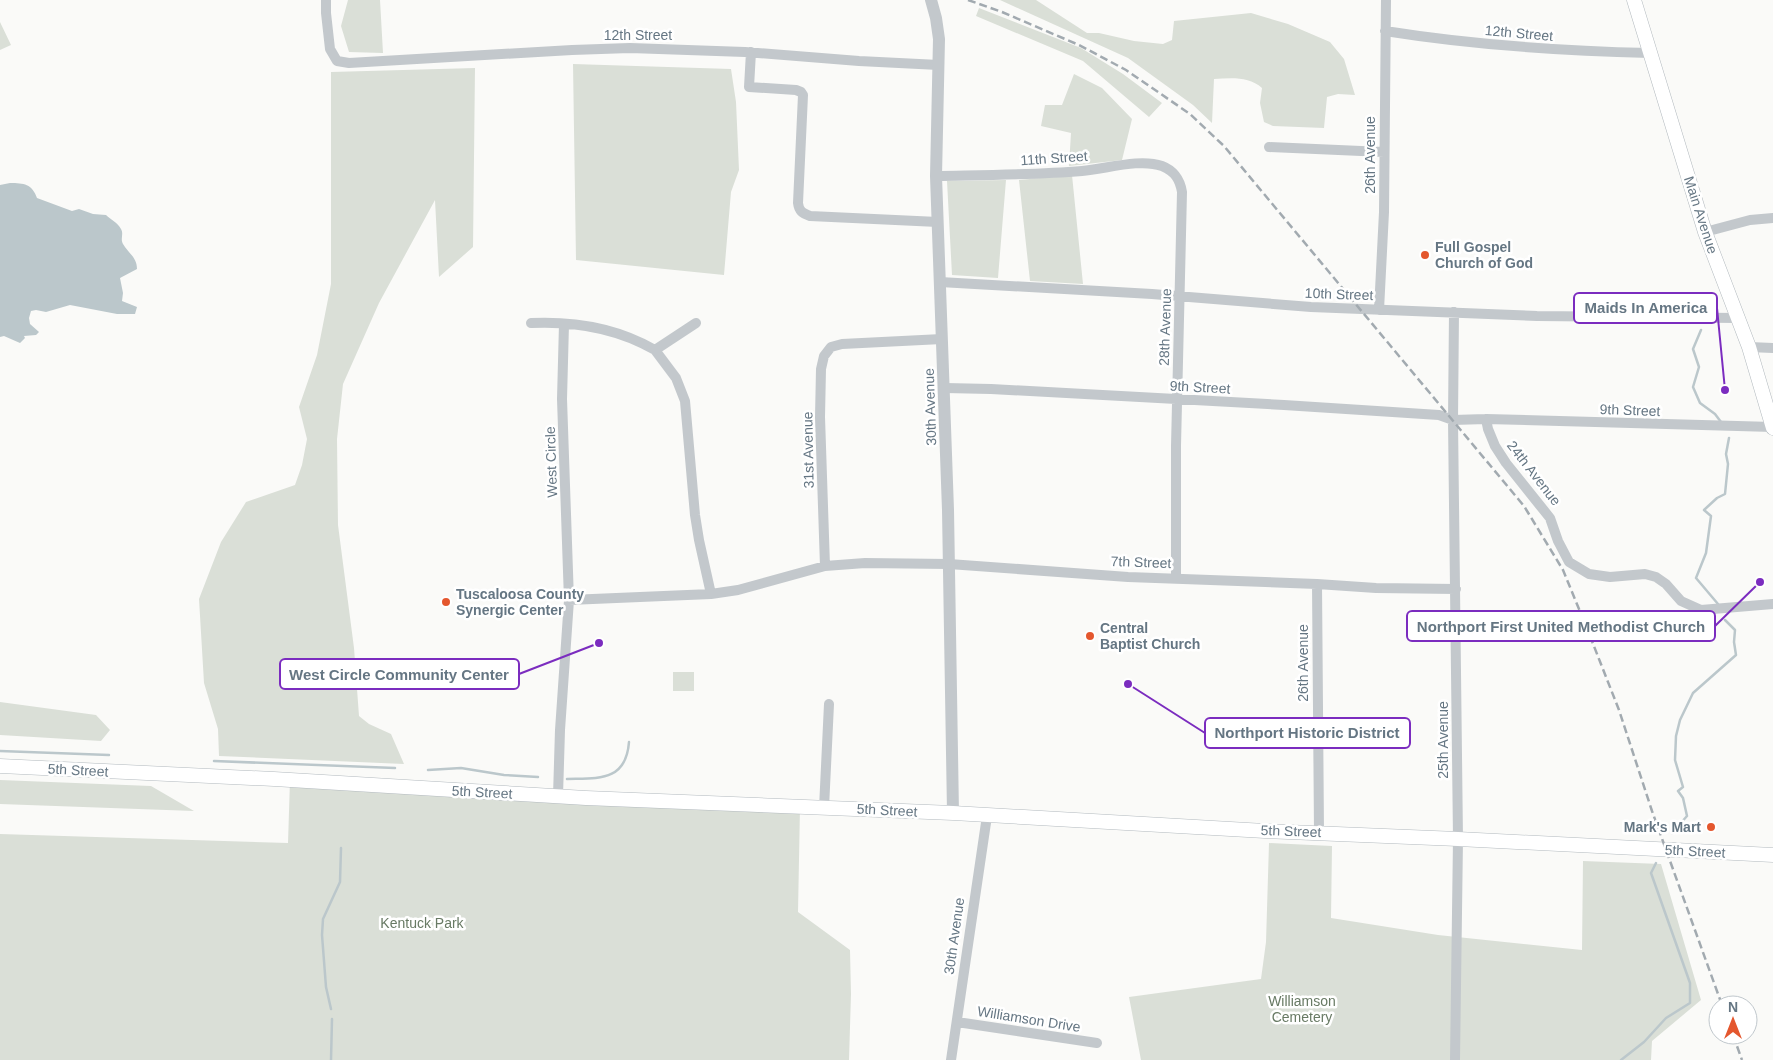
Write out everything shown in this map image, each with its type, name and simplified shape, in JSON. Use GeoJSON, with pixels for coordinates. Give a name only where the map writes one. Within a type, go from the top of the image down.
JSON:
{"type":"FeatureCollection","features":[{"type":"Feature","properties":{"kind":"main road","name":"Main Avenue"},"geometry":{"type":"LineString","coordinates":[[1634,0],[1705,232],[1738,318],[1773,428]]}},
{"type":"Feature","properties":{"kind":"main road","name":"5th Street"},"geometry":{"type":"LineString","coordinates":[[0,766],[290,780],[558,796],[953,813],[1265,831],[1319,832],[1773,856]]}},
{"type":"Feature","properties":{"kind":"street","name":"12th Street"},"geometry":{"type":"LineString","coordinates":[[326,0],[330,49],[337,61],[349,63],[630,48],[751,52],[939,65]]}},
{"type":"Feature","properties":{"kind":"street","name":"30th Avenue"},"geometry":{"type":"LineString","coordinates":[[931,0],[939,39],[936,176],[949,564],[953,813]]}},
{"type":"Feature","properties":{"kind":"street","name":"26th Avenue"},"geometry":{"type":"LineString","coordinates":[[1379,310],[1384,212],[1386,0]]}},
{"type":"Feature","properties":{"kind":"street","name":"12th Street"},"geometry":{"type":"LineString","coordinates":[[1385,31],[1440,40],[1553,50],[1650,53]]}},
{"type":"Feature","properties":{"kind":"street"},"geometry":{"type":"LineString","coordinates":[[751,52],[749,87],[796,90],[803,95],[798,203],[802,213],[810,216],[938,222]]}},
{"type":"Feature","properties":{"kind":"street"},"geometry":{"type":"LineString","coordinates":[[1269,147],[1384,152]]}},
{"type":"Feature","properties":{"kind":"street","name":"11th Street"},"geometry":{"type":"LineString","coordinates":[[936,176],[1027,175],[1085,171],[1141,164],[1162,166],[1172,171]]}},
{"type":"Feature","properties":{"kind":"street","name":"28th Avenue"},"geometry":{"type":"LineString","coordinates":[[1172,171],[1180,180],[1182,192],[1176,578]]}},
{"type":"Feature","properties":{"kind":"street"},"geometry":{"type":"LineString","coordinates":[[1705,232],[1750,220],[1773,218]]}},
{"type":"Feature","properties":{"kind":"street","name":"10th Street"},"geometry":{"type":"LineString","coordinates":[[940,282],[1180,297],[1274,305],[1379,310],[1537,316],[1738,318]]}},
{"type":"Feature","properties":{"kind":"street","name":"25th Avenue"},"geometry":{"type":"LineString","coordinates":[[1454,312],[1458,839],[1455,1060]]}},
{"type":"Feature","properties":{"kind":"street"},"geometry":{"type":"LineString","coordinates":[[531,323],[595,327],[628,336],[656,350],[676,378],[685,401],[695,515],[711,594]]}},
{"type":"Feature","properties":{"kind":"street"},"geometry":{"type":"LineString","coordinates":[[656,350],[696,323]]}},
{"type":"Feature","properties":{"kind":"street","name":"West Circle"},"geometry":{"type":"LineString","coordinates":[[558,796],[560,721],[569,600],[562,399],[564,324]]}},
{"type":"Feature","properties":{"kind":"street","name":"31st Avenue"},"geometry":{"type":"LineString","coordinates":[[824,566],[820,417],[821,369],[824,356],[831,347],[842,344],[942,339]]}},
{"type":"Feature","properties":{"kind":"street"},"geometry":{"type":"LineString","coordinates":[[1748,347],[1773,348]]}},
{"type":"Feature","properties":{"kind":"street","name":"9th Street"},"geometry":{"type":"LineString","coordinates":[[944,388],[991,389],[1432,414],[1454,420]]}},
{"type":"Feature","properties":{"kind":"street"},"geometry":{"type":"LineString","coordinates":[[1454,420],[1486,419]]}},
{"type":"Feature","properties":{"kind":"street","name":"9th Street"},"geometry":{"type":"LineString","coordinates":[[1486,419],[1773,428]]}},
{"type":"Feature","properties":{"kind":"street","name":"24th Avenue"},"geometry":{"type":"LineString","coordinates":[[1486,419],[1495,446],[1506,463],[1550,518],[1568,562],[1589,574],[1610,577],[1645,574],[1656,577],[1666,584],[1682,601],[1701,610],[1773,604]]}},
{"type":"Feature","properties":{"kind":"street","name":"7th Street"},"geometry":{"type":"LineString","coordinates":[[824,566],[865,562],[949,564],[1128,577],[1376,588],[1456,589]]}},
{"type":"Feature","properties":{"kind":"street"},"geometry":{"type":"LineString","coordinates":[[569,600],[711,594],[738,590],[824,566]]}},
{"type":"Feature","properties":{"kind":"street","name":"26th Avenue"},"geometry":{"type":"LineString","coordinates":[[1317,584],[1319,832]]}},
{"type":"Feature","properties":{"kind":"street"},"geometry":{"type":"LineString","coordinates":[[824,808],[829,704]]}},
{"type":"Feature","properties":{"kind":"street","name":"30th Avenue"},"geometry":{"type":"LineString","coordinates":[[951,1060],[987,816]]}},
{"type":"Feature","properties":{"kind":"street","name":"Williamson Drive"},"geometry":{"type":"LineString","coordinates":[[957,1022],[1097,1043]]}},
{"type":"Feature","properties":{"kind":"green space"},"geometry":{"type":"Polygon","coordinates":[[[348,0],[380,0],[383,53],[349,52],[341,26],[348,0]]]}},
{"type":"Feature","properties":{"kind":"green space"},"geometry":{"type":"Polygon","coordinates":[[[1000,0],[1036,0],[1087,33],[1099,33],[1134,41],[1163,44],[1172,40],[1174,21],[1251,13],[1288,24],[1330,42],[1344,59],[1355,95],[1338,94],[1327,97],[1324,128],[1273,126],[1264,122],[1260,103],[1262,88],[1257,84],[1233,78],[1214,79],[1212,123],[1193,105],[1128,58],[1000,0]]]}},
{"type":"Feature","properties":{"kind":"green space"},"geometry":{"type":"Polygon","coordinates":[[[979,8],[1081,48],[1123,74],[1162,103],[1149,117],[1083,61],[976,16],[979,8]]]}},
{"type":"Feature","properties":{"kind":"green space"},"geometry":{"type":"Polygon","coordinates":[[[0,22],[11,45],[0,50],[0,22]]]}},
{"type":"Feature","properties":{"kind":"green space"},"geometry":{"type":"Polygon","coordinates":[[[573,64],[731,69],[736,102],[739,170],[731,192],[724,275],[576,260],[573,64]]]}},
{"type":"Feature","properties":{"kind":"green space"},"geometry":{"type":"Polygon","coordinates":[[[475,68],[473,247],[439,277],[435,200],[379,303],[343,384],[337,439],[338,525],[354,648],[359,716],[369,724],[391,734],[404,764],[219,756],[218,729],[204,683],[199,599],[221,542],[246,502],[295,485],[302,465],[307,439],[299,407],[317,355],[331,284],[331,72],[475,68]]]}},
{"type":"Feature","properties":{"kind":"green space"},"geometry":{"type":"Polygon","coordinates":[[[1074,74],[1102,88],[1132,119],[1122,160],[1069,166],[1071,133],[1041,126],[1045,105],[1062,105],[1074,74]]]}},
{"type":"Feature","properties":{"kind":"green space"},"geometry":{"type":"Polygon","coordinates":[[[1072,175],[1083,284],[1030,281],[1019,180],[1072,175]]]}},
{"type":"Feature","properties":{"kind":"green space"},"geometry":{"type":"Polygon","coordinates":[[[1006,180],[998,278],[952,275],[947,181],[1006,180]]]}},
{"type":"Feature","properties":{"kind":"green space"},"geometry":{"type":"Polygon","coordinates":[[[673,672],[694,672],[694,691],[673,691],[673,672]]]}},
{"type":"Feature","properties":{"kind":"green space"},"geometry":{"type":"Polygon","coordinates":[[[0,702],[96,715],[110,730],[101,741],[0,735],[0,702]]]}},
{"type":"Feature","properties":{"kind":"green space"},"geometry":{"type":"Polygon","coordinates":[[[0,780],[151,786],[194,811],[0,804],[0,780]]]}},
{"type":"Feature","properties":{"kind":"green space","name":"Kentuck Park"},"geometry":{"type":"Polygon","coordinates":[[[290,780],[800,807],[798,912],[850,950],[849,1060],[0,1060],[0,834],[288,843],[290,780]]]}},
{"type":"Feature","properties":{"kind":"green space","name":"Williamson Cemetery"},"geometry":{"type":"Polygon","coordinates":[[[1269,843],[1332,846],[1331,918],[1438,935],[1582,950],[1583,861],[1661,864],[1701,1000],[1652,1041],[1651,1060],[1141,1060],[1129,997],[1261,979],[1266,942],[1269,843]]]}},
{"type":"Feature","properties":{"kind":"shaded area"},"geometry":{"type":"Polygon","coordinates":[[[10,183],[27,185],[33,190],[37,198],[72,211],[79,209],[93,214],[106,215],[118,225],[122,231],[123,244],[137,265],[137,269],[120,278],[123,293],[122,301],[137,307],[135,314],[117,314],[70,305],[46,312],[36,310],[31,311],[29,318],[30,324],[39,332],[36,335],[24,336],[25,338],[20,343],[4,336],[0,337],[0,185],[10,183]]]}},
{"type":"Feature","properties":{"kind":"waterway"},"geometry":{"type":"LineString","coordinates":[[1701,330],[1693,349],[1699,367],[1693,387],[1700,403],[1715,414],[1721,422]]}},
{"type":"Feature","properties":{"kind":"waterway"},"geometry":{"type":"LineString","coordinates":[[1718,604],[1696,578],[1706,553],[1711,516],[1704,510],[1717,498],[1725,494],[1728,464],[1726,454],[1729,438]]}},
{"type":"Feature","properties":{"kind":"waterway"},"geometry":{"type":"LineString","coordinates":[[1672,833],[1687,816],[1683,798],[1678,791],[1683,787],[1675,760],[1676,736],[1680,720],[1693,693],[1736,655],[1735,630],[1725,620]]}},
{"type":"Feature","properties":{"kind":"waterway"},"geometry":{"type":"LineString","coordinates":[[567,779],[599,777],[616,771],[622,765],[627,755],[629,742]]}},
{"type":"Feature","properties":{"kind":"waterway"},"geometry":{"type":"LineString","coordinates":[[0,751],[109,755]]}},
{"type":"Feature","properties":{"kind":"waterway"},"geometry":{"type":"LineString","coordinates":[[214,761],[395,768]]}},
{"type":"Feature","properties":{"kind":"waterway"},"geometry":{"type":"LineString","coordinates":[[428,770],[461,768],[504,775],[538,777]]}},
{"type":"Feature","properties":{"kind":"waterway"},"geometry":{"type":"LineString","coordinates":[[331,1009],[326,987],[322,935],[323,919],[340,882],[341,848]]}},
{"type":"Feature","properties":{"kind":"waterway"},"geometry":{"type":"LineString","coordinates":[[1621,1060],[1644,1042],[1666,1018],[1690,1003],[1690,983],[1651,873],[1656,863]]}},
{"type":"Feature","properties":{"kind":"waterway"},"geometry":{"type":"LineString","coordinates":[[331,1060],[332,1019]]}},
{"type":"Feature","properties":{"kind":"railway"},"geometry":{"type":"LineString","coordinates":[[968,0],[1002,12],[1079,45],[1126,70],[1190,114],[1224,146],[1524,506],[1563,570],[1588,631],[1619,710],[1652,811],[1718,995]]}},
{"type":"Feature","properties":{"kind":"railway"},"geometry":{"type":"LineString","coordinates":[[1737,1045],[1742,1060]]}},
{"type":"Feature","properties":{"kind":"place","name":"Full Gospel Church of God"},"geometry":{"type":"Point","coordinates":[1425,255]}},
{"type":"Feature","properties":{"kind":"place","name":"Maids In America"},"geometry":{"type":"Point","coordinates":[1725,390]}},
{"type":"Feature","properties":{"kind":"place","name":"Northport First United Methodist Church"},"geometry":{"type":"Point","coordinates":[1760,582]}},
{"type":"Feature","properties":{"kind":"place","name":"Tuscaloosa County Synergic Center"},"geometry":{"type":"Point","coordinates":[446,602]}},
{"type":"Feature","properties":{"kind":"place","name":"Central Baptist Church"},"geometry":{"type":"Point","coordinates":[1090,636]}},
{"type":"Feature","properties":{"kind":"place","name":"West Circle Community Center"},"geometry":{"type":"Point","coordinates":[599,643]}},
{"type":"Feature","properties":{"kind":"place","name":"Northport Historic District"},"geometry":{"type":"Point","coordinates":[1128,684]}},
{"type":"Feature","properties":{"kind":"place","name":"Mark's Mart"},"geometry":{"type":"Point","coordinates":[1711,827]}}]}
